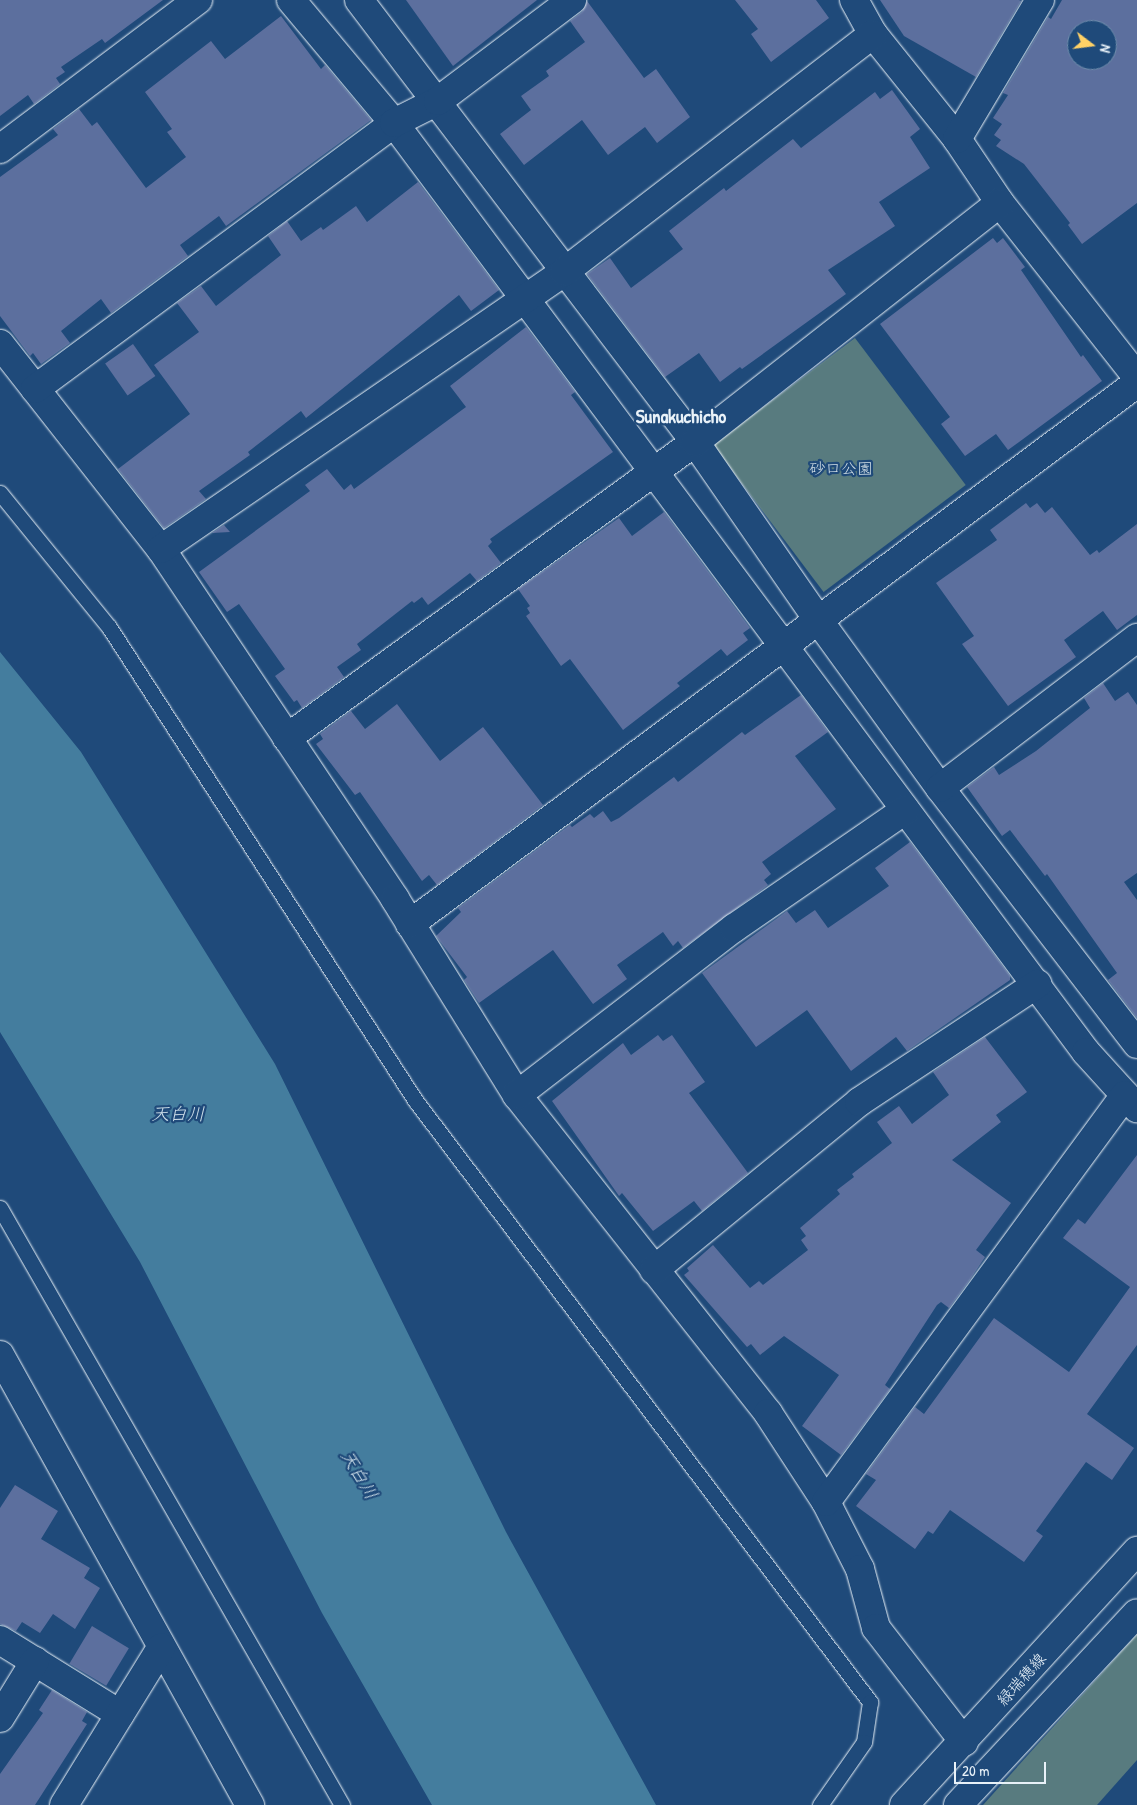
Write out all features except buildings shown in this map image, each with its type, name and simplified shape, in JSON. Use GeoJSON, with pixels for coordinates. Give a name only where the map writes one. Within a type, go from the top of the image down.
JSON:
{"type":"FeatureCollection","features":[{"type":"Feature","properties":{"kind":"street"},"geometry":{"type":"LineString","coordinates":[[0,149],[198,0]]}},
{"type":"Feature","properties":{"kind":"street"},"geometry":{"type":"LineString","coordinates":[[291,0],[394,124],[527,297],[784,649],[1037,984],[1086,1052],[1131,1102],[826,1502]]}},
{"type":"Feature","properties":{"kind":"street"},"geometry":{"type":"LineString","coordinates":[[359,0],[438,100],[564,272],[695,442],[818,620],[940,788],[1137,1044]]}},
{"type":"Feature","properties":{"kind":"street"},"geometry":{"type":"LineString","coordinates":[[35,389],[394,124],[438,100],[572,0]]}},
{"type":"Feature","properties":{"kind":"street"},"geometry":{"type":"LineString","coordinates":[[854,0],[873,34],[957,139],[1000,203],[1137,377]]}},
{"type":"Feature","properties":{"kind":"street"},"geometry":{"type":"LineString","coordinates":[[957,139],[1040,0]]}},
{"type":"Feature","properties":{"kind":"street"},"geometry":{"type":"LineString","coordinates":[[161,549],[564,272],[873,34]]}},
{"type":"Feature","properties":{"kind":"street"},"geometry":{"type":"LineString","coordinates":[[287,738],[695,442],[1000,203]]}},
{"type":"Feature","properties":{"kind":"street"},"geometry":{"type":"LineString","coordinates":[[0,344],[161,549],[410,924],[517,1095],[768,1413],[826,1502],[860,1569],[876,1628],[964,1742]]}},
{"type":"Feature","properties":{"kind":"street"},"geometry":{"type":"LineString","coordinates":[[410,924],[784,649],[818,620],[1137,383]]}},
{"type":"Feature","properties":{"kind":"street"},"geometry":{"type":"LineString","coordinates":[[940,788],[1137,638]]}},
{"type":"Feature","properties":{"kind":"street"},"geometry":{"type":"LineString","coordinates":[[517,1095],[734,928],[905,810]]}},
{"type":"Feature","properties":{"kind":"street"},"geometry":{"type":"LineString","coordinates":[[654,1270],[859,1102],[1037,984]]}},
{"type":"Feature","properties":{"kind":"street"},"geometry":{"type":"LineString","coordinates":[[4,1377],[162,1648],[250,1805]]}},
{"type":"Feature","properties":{"kind":"street","name":"緑瑞穂線"},"geometry":{"type":"LineString","coordinates":[[904,1805],[964,1742],[1137,1551]]}},
{"type":"Feature","properties":{"kind":"street"},"geometry":{"type":"LineString","coordinates":[[958,1805],[1137,1613]]}},
{"type":"Feature","properties":{"kind":"street"},"geometry":{"type":"LineString","coordinates":[[0,1640],[120,1714]]}},
{"type":"Feature","properties":{"kind":"street"},"geometry":{"type":"LineString","coordinates":[[64,1805],[162,1648]]}},
{"type":"Feature","properties":{"kind":"street"},"geometry":{"type":"LineString","coordinates":[[0,1718],[35,1661]]}},
{"type":"Feature","properties":{"kind":"lane"},"geometry":{"type":"LineString","coordinates":[[0,493],[109,627],[415,1100],[870,1702],[864,1742],[820,1805]]}},
{"type":"Feature","properties":{"kind":"lane"},"geometry":{"type":"LineString","coordinates":[[0,1208],[342,1805]]}},
{"type":"Feature","properties":{"kind":"green space","name":"砂口公園"},"geometry":{"type":"Polygon","coordinates":[[[855,338],[966,485],[824,592],[713,445],[855,338]]]}},
{"type":"Feature","properties":{"kind":"green space"},"geometry":{"type":"Polygon","coordinates":[[[1137,1634],[1137,1760],[1097,1805],[983,1805],[1137,1634]]]}},
{"type":"Feature","properties":{"kind":"water","name":"天白川"},"geometry":{"type":"Polygon","coordinates":[[[0,652],[81,752],[275,1064],[506,1532],[656,1805],[432,1805],[322,1613],[140,1262],[0,1032],[0,652]]]}},
{"type":"Feature","properties":{"kind":"district","name":"Sunakuchicho"},"geometry":{"type":"Point","coordinates":[681,417]}}]}
